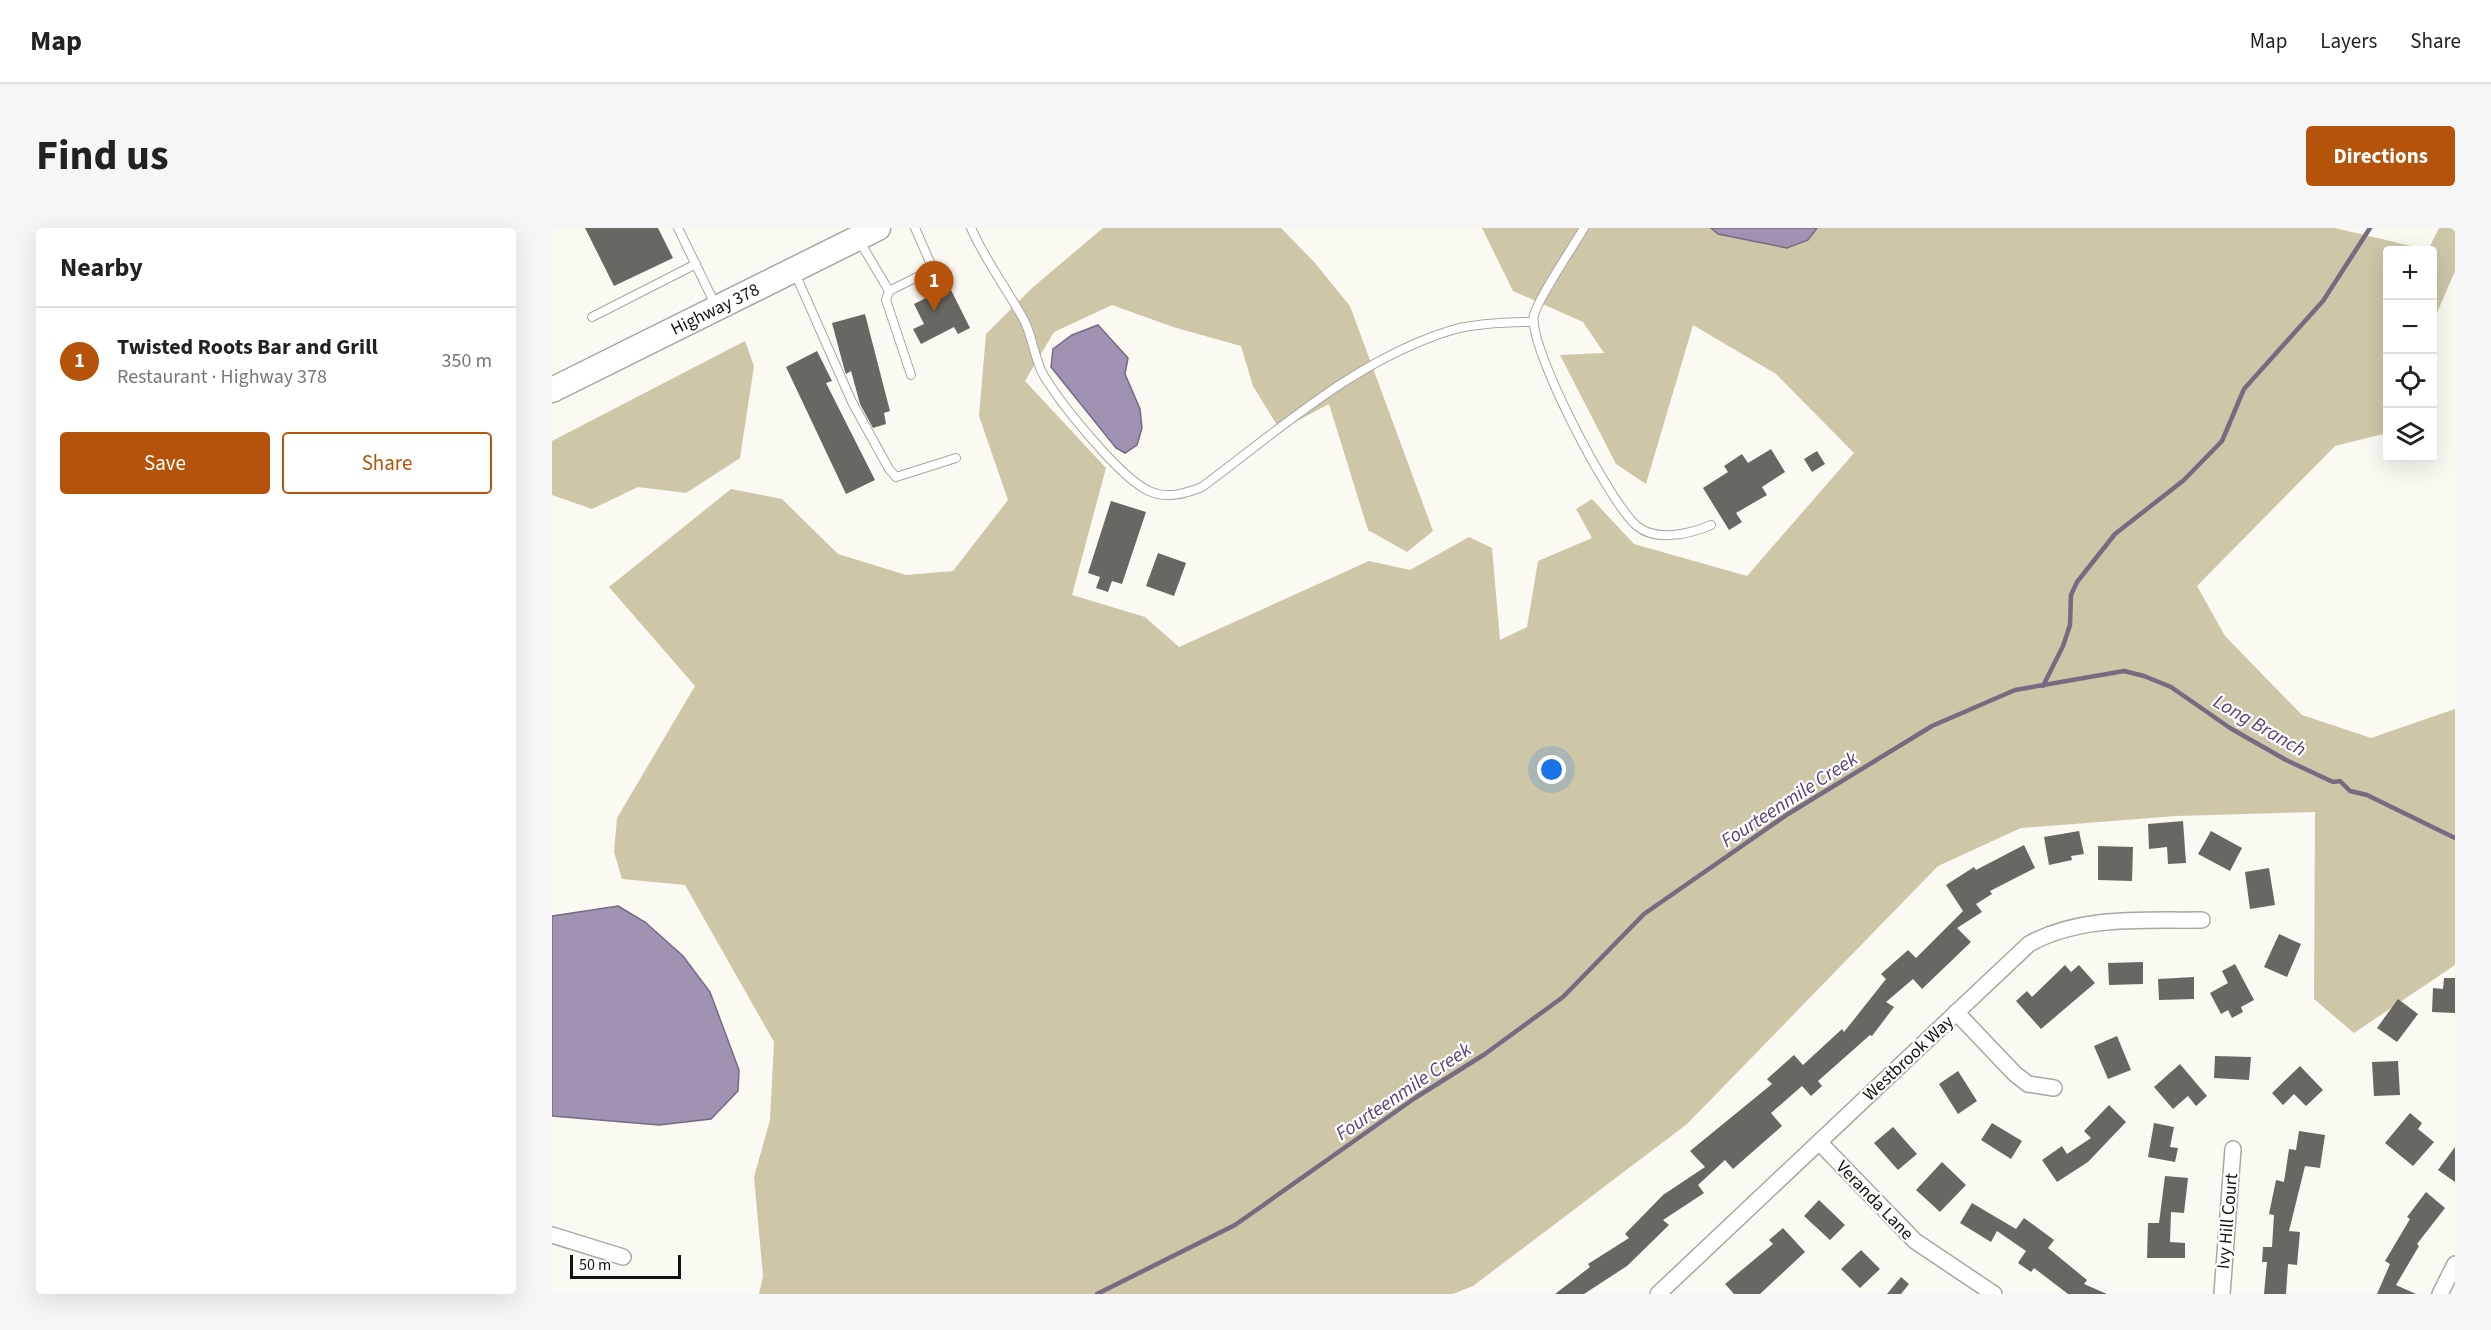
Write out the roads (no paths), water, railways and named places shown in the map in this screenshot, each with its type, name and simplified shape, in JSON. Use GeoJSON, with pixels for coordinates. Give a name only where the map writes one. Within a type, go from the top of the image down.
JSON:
{"type":"FeatureCollection","features":[{"type":"Feature","properties":{"kind":"main road","name":"Highway 378"},"geometry":{"type":"LineString","coordinates":[[552,390],[868,233]]}},
{"type":"Feature","properties":{"kind":"street","name":"Westbrook Way"},"geometry":{"type":"LineString","coordinates":[[1669,1291],[1819,1142],[2015,956],[2045,936],[2096,923],[2202,920]]}},
{"type":"Feature","properties":{"kind":"street"},"geometry":{"type":"LineString","coordinates":[[1956,1012],[2015,1074],[2028,1084],[2054,1088]]}},
{"type":"Feature","properties":{"kind":"street","name":"Veranda Lane"},"geometry":{"type":"LineString","coordinates":[[1819,1142],[1914,1241],[1994,1294]]}},
{"type":"Feature","properties":{"kind":"street","name":"Ivy Hill Court"},"geometry":{"type":"LineString","coordinates":[[2222,1294],[2233,1149]]}},
{"type":"Feature","properties":{"kind":"street"},"geometry":{"type":"LineString","coordinates":[[552,1235],[623,1257]]}},
{"type":"Feature","properties":{"kind":"street"},"geometry":{"type":"LineString","coordinates":[[2440,1294],[2455,1264]]}},
{"type":"Feature","properties":{"kind":"lane"},"geometry":{"type":"LineString","coordinates":[[678,228],[717,308]]}},
{"type":"Feature","properties":{"kind":"lane"},"geometry":{"type":"LineString","coordinates":[[889,291],[933,268],[915,228]]}},
{"type":"Feature","properties":{"kind":"lane"},"geometry":{"type":"LineString","coordinates":[[971,228],[1026,323],[1043,374],[1096,443],[1126,474],[1147,490],[1165,495],[1182,494],[1202,487],[1308,406],[1389,356],[1453,330],[1505,322],[1534,322]]}},
{"type":"Feature","properties":{"kind":"lane"},"geometry":{"type":"LineString","coordinates":[[1584,228],[1534,314],[1534,334],[1575,428],[1603,480],[1637,526],[1660,534],[1690,534],[1711,525]]}},
{"type":"Feature","properties":{"kind":"lane"},"geometry":{"type":"LineString","coordinates":[[868,233],[889,291],[886,300],[911,375]]}},
{"type":"Feature","properties":{"kind":"lane"},"geometry":{"type":"LineString","coordinates":[[592,317],[696,264]]}},
{"type":"Feature","properties":{"kind":"lane"},"geometry":{"type":"LineString","coordinates":[[794,270],[852,402],[889,469],[896,477],[956,458]]}},
{"type":"Feature","properties":{"kind":"waterway","name":"Fourteenmile Creek"},"geometry":{"type":"LineString","coordinates":[[2043,686],[2063,646],[2070,625],[2071,595],[2077,582],[2115,534],[2184,480],[2222,441],[2244,389],[2323,301],[2370,228]]}},
{"type":"Feature","properties":{"kind":"waterway","name":"Fourteenmile Creek"},"geometry":{"type":"LineString","coordinates":[[1097,1294],[1235,1225],[1415,1098],[1485,1054],[1563,997],[1644,914],[1788,814],[1932,726],[2015,690],[2124,671],[2144,676],[2171,687],[2230,728],[2286,760],[2333,782],[2340,781],[2350,791],[2367,795],[2455,838]]}},
{"type":"Feature","properties":{"kind":"place","name":"Twisted Roots Bar and Grill"},"geometry":{"type":"Point","coordinates":[934,311]}},
{"type":"Feature","properties":{"kind":"water label","name":"Long Branch"},"geometry":{"type":"Point","coordinates":[2260,725]}}]}
